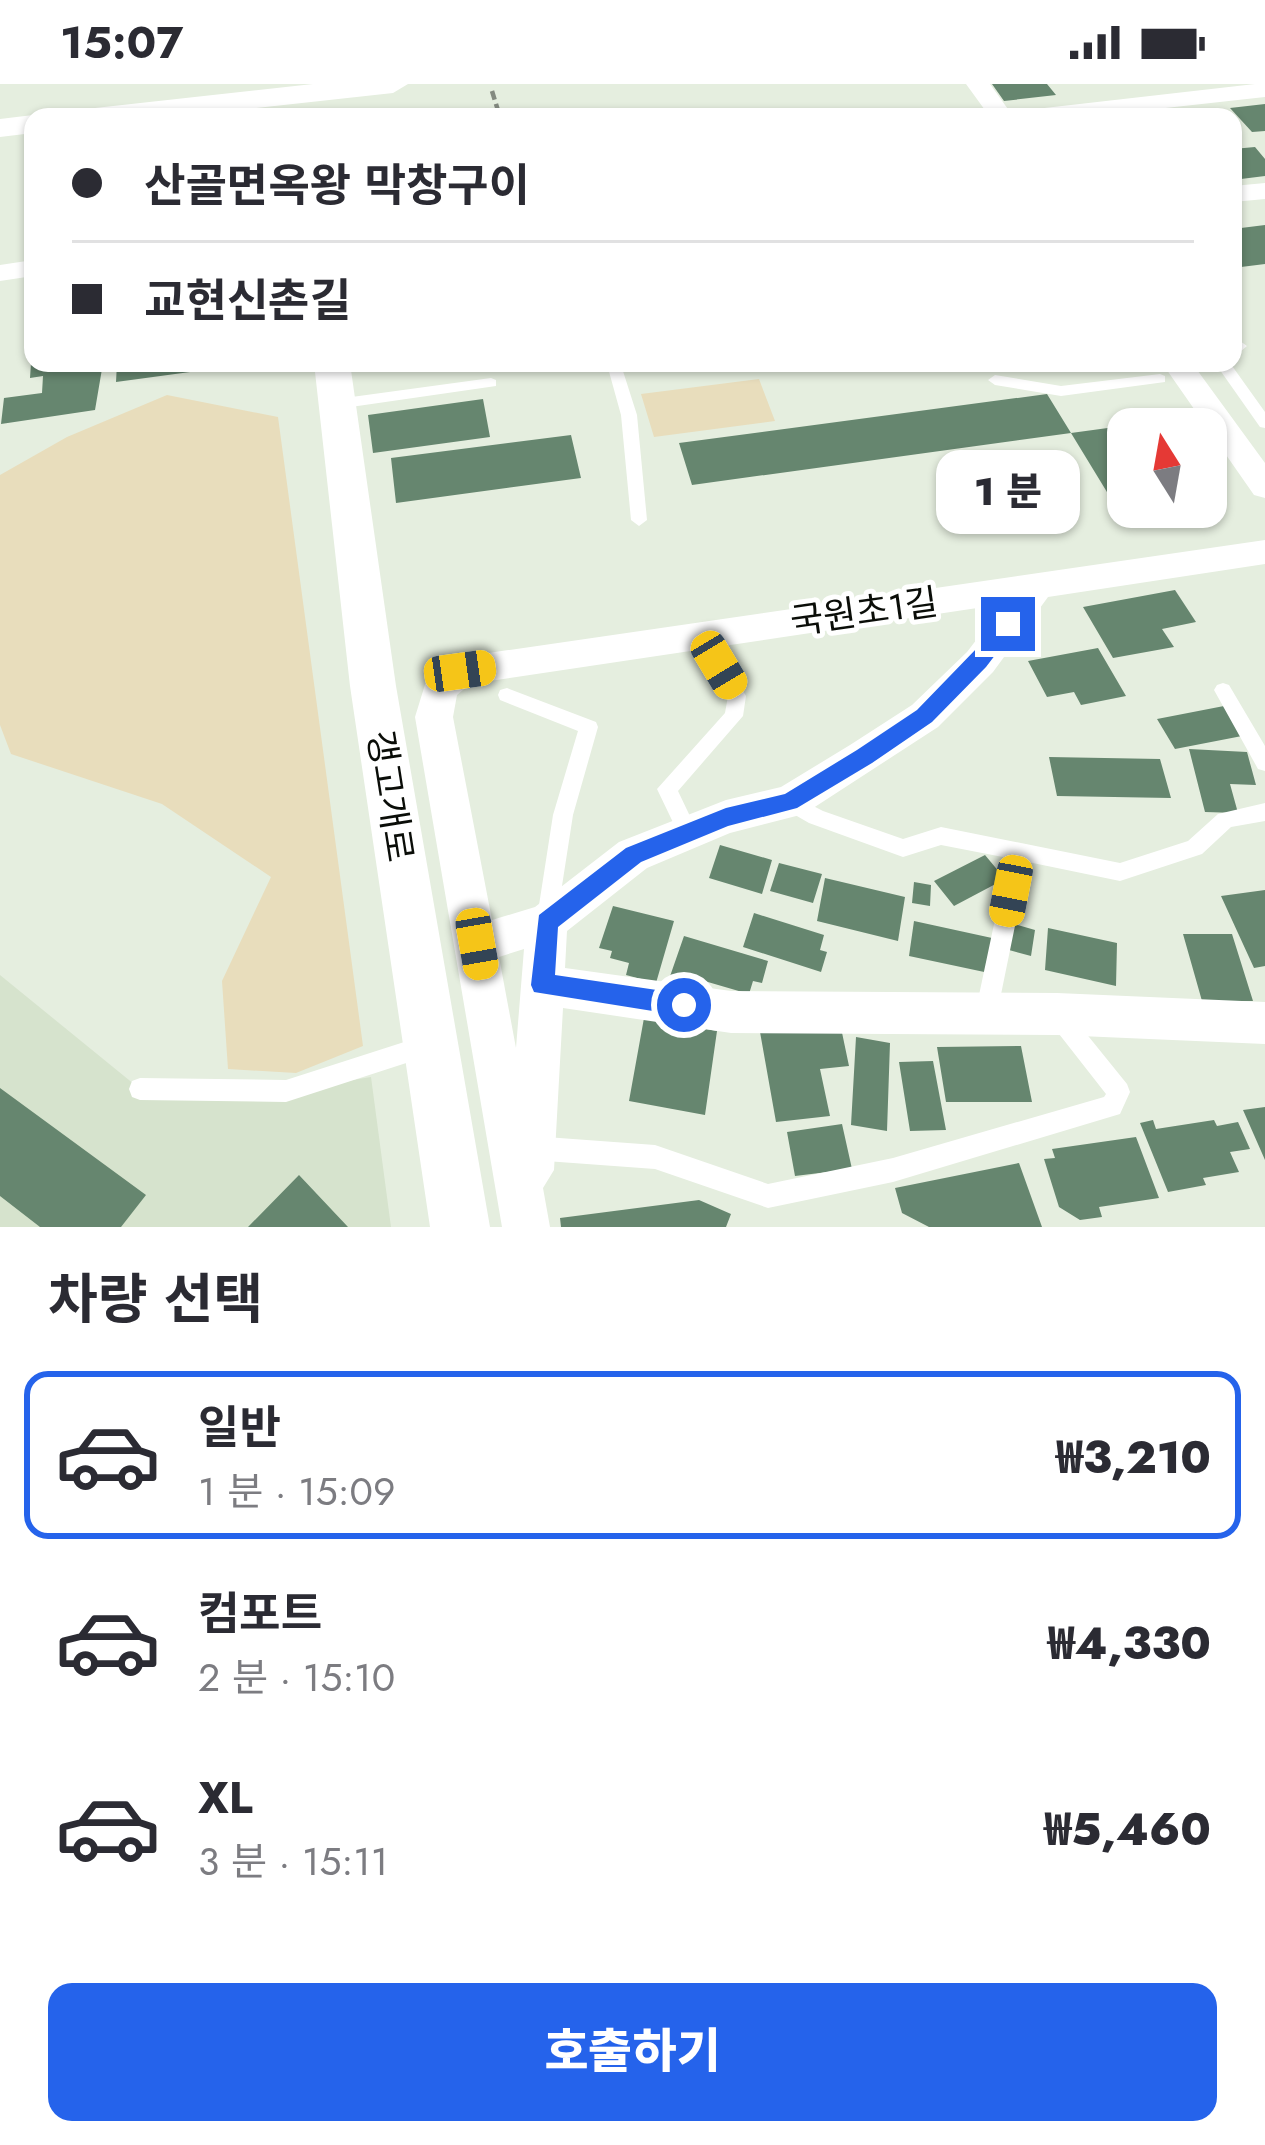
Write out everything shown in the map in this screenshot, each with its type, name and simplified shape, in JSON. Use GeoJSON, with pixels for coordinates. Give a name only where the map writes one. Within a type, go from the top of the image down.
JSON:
{"type":"FeatureCollection","features":[{"type":"Feature","properties":{"kind":"street"},"geometry":{"type":"LineString","coordinates":[[188,108],[394,84]]}},
{"type":"Feature","properties":{"kind":"street"},"geometry":{"type":"LineString","coordinates":[[1100,108],[1265,90]]}},
{"type":"Feature","properties":{"kind":"street"},"geometry":{"type":"LineString","coordinates":[[1169,372],[1265,487]]}},
{"type":"Feature","properties":{"kind":"street","name":"갱고개로"},"geometry":{"type":"LineString","coordinates":[[334,383],[373,686],[460,1227]]}},
{"type":"Feature","properties":{"kind":"street","name":"국원초1길"},"geometry":{"type":"LineString","coordinates":[[526,1227],[434,717],[440,688],[460,671],[1265,552]]}},
{"type":"Feature","properties":{"kind":"street"},"geometry":{"type":"LineString","coordinates":[[477,944],[547,922],[633,855],[790,802],[925,716],[980,662],[1037,586]]}},
{"type":"Feature","properties":{"kind":"street"},"geometry":{"type":"LineString","coordinates":[[526,1227],[547,922]]}},
{"type":"Feature","properties":{"kind":"street"},"geometry":{"type":"LineString","coordinates":[[543,985],[731,1012],[1057,1014],[1265,1023]]}},
{"type":"Feature","properties":{"kind":"lane"},"geometry":{"type":"LineString","coordinates":[[616,372],[629,415],[639,520]]}},
{"type":"Feature","properties":{"kind":"lane"},"geometry":{"type":"LineString","coordinates":[[995,380],[1060,391],[1163,372]]}},
{"type":"Feature","properties":{"kind":"lane"},"geometry":{"type":"LineString","coordinates":[[1228,372],[1265,423]]}},
{"type":"Feature","properties":{"kind":"lane"},"geometry":{"type":"LineString","coordinates":[[334,383],[491,383]]}},
{"type":"Feature","properties":{"kind":"lane"},"geometry":{"type":"LineString","coordinates":[[688,833],[668,789],[734,716],[737,696],[719,665]]}},
{"type":"Feature","properties":{"kind":"lane"},"geometry":{"type":"LineString","coordinates":[[1223,690],[1265,763]]}},
{"type":"Feature","properties":{"kind":"lane"},"geometry":{"type":"LineString","coordinates":[[507,695],[589,728],[562,815],[547,922]]}},
{"type":"Feature","properties":{"kind":"lane"},"geometry":{"type":"LineString","coordinates":[[790,802],[816,817],[903,848],[941,836],[1120,872],[1196,848],[1225,820],[1265,812]]}},
{"type":"Feature","properties":{"kind":"lane"},"geometry":{"type":"LineString","coordinates":[[986,1014],[1020,850]]}},
{"type":"Feature","properties":{"kind":"lane"},"geometry":{"type":"LineString","coordinates":[[532,1148],[655,1157],[768,1196],[893,1170],[1112,1106],[1120,1092],[1057,1014]]}},
{"type":"Feature","properties":{"kind":"lane"},"geometry":{"type":"LineString","coordinates":[[140,1089],[286,1091],[431,1044]]}},
{"type":"Feature","properties":{"kind":"path"},"geometry":{"type":"LineString","coordinates":[[492,91],[497,108]]}},
{"type":"Feature","properties":{"kind":"shaded area"},"geometry":{"type":"Polygon","coordinates":[[[759,379],[775,421],[654,437],[641,394],[759,379]]]}},
{"type":"Feature","properties":{"kind":"shaded area"},"geometry":{"type":"Polygon","coordinates":[[[167,395],[278,417],[363,1046],[296,1073],[228,1069],[222,981],[271,877],[162,804],[11,754],[0,725],[0,475],[67,437],[167,395]]]}},
{"type":"Feature","properties":{"kind":"shaded area"},"geometry":{"type":"Polygon","coordinates":[[[0,975],[140,1089],[284,1091],[371,1077],[391,1227],[0,1227],[0,975]]]}},
{"type":"Feature","properties":{"kind":"building"},"geometry":{"type":"Polygon","coordinates":[[[992,84],[1047,84],[1056,95],[1004,101],[992,84]]]}},
{"type":"Feature","properties":{"kind":"building"},"geometry":{"type":"Polygon","coordinates":[[[1265,104],[1265,131],[1252,132],[1242,121],[1242,108],[1230,108],[1265,104]]]}},
{"type":"Feature","properties":{"kind":"building"},"geometry":{"type":"Polygon","coordinates":[[[1255,147],[1265,159],[1265,176],[1242,179],[1242,148],[1255,147]]]}},
{"type":"Feature","properties":{"kind":"building"},"geometry":{"type":"Polygon","coordinates":[[[1265,225],[1265,264],[1242,267],[1242,228],[1265,225]]]}},
{"type":"Feature","properties":{"kind":"building"},"geometry":{"type":"Polygon","coordinates":[[[30,372],[101,372],[95,410],[1,424],[4,398],[42,393],[43,376],[30,378],[30,372]]]}},
{"type":"Feature","properties":{"kind":"building"},"geometry":{"type":"Polygon","coordinates":[[[117,372],[190,372],[116,382],[117,372]]]}},
{"type":"Feature","properties":{"kind":"building"},"geometry":{"type":"Polygon","coordinates":[[[1047,394],[1071,433],[692,485],[679,443],[1047,394]]]}},
{"type":"Feature","properties":{"kind":"building"},"geometry":{"type":"Polygon","coordinates":[[[483,399],[490,437],[373,453],[368,415],[483,399]]]}},
{"type":"Feature","properties":{"kind":"building"},"geometry":{"type":"Polygon","coordinates":[[[1107,428],[1107,492],[1071,433],[1107,428]]]}},
{"type":"Feature","properties":{"kind":"building"},"geometry":{"type":"Polygon","coordinates":[[[571,435],[581,478],[396,503],[391,458],[571,435]]]}},
{"type":"Feature","properties":{"kind":"building"},"geometry":{"type":"Polygon","coordinates":[[[1175,590],[1196,622],[1162,629],[1174,647],[1113,658],[1083,607],[1175,590]]]}},
{"type":"Feature","properties":{"kind":"building"},"geometry":{"type":"Polygon","coordinates":[[[1098,648],[1126,696],[1081,705],[1074,692],[1047,697],[1028,661],[1098,648]]]}},
{"type":"Feature","properties":{"kind":"building"},"geometry":{"type":"Polygon","coordinates":[[[1224,706],[1242,736],[1175,749],[1157,719],[1224,706]]]}},
{"type":"Feature","properties":{"kind":"building"},"geometry":{"type":"Polygon","coordinates":[[[1189,749],[1247,752],[1256,785],[1230,784],[1238,813],[1205,812],[1189,749]]]}},
{"type":"Feature","properties":{"kind":"building"},"geometry":{"type":"Polygon","coordinates":[[[1049,757],[1160,759],[1171,798],[1057,796],[1049,757]]]}},
{"type":"Feature","properties":{"kind":"building"},"geometry":{"type":"Polygon","coordinates":[[[720,845],[772,860],[762,894],[709,878],[720,845]]]}},
{"type":"Feature","properties":{"kind":"building"},"geometry":{"type":"Polygon","coordinates":[[[985,855],[1005,879],[954,906],[934,881],[985,855]]]}},
{"type":"Feature","properties":{"kind":"building"},"geometry":{"type":"Polygon","coordinates":[[[779,863],[822,874],[813,903],[770,891],[779,863]]]}},
{"type":"Feature","properties":{"kind":"building"},"geometry":{"type":"Polygon","coordinates":[[[825,878],[905,897],[898,941],[817,921],[825,878]]]}},
{"type":"Feature","properties":{"kind":"building"},"geometry":{"type":"Polygon","coordinates":[[[914,882],[931,885],[930,906],[912,903],[914,882]]]}},
{"type":"Feature","properties":{"kind":"building"},"geometry":{"type":"Polygon","coordinates":[[[1265,890],[1265,966],[1254,968],[1221,896],[1265,890]]]}},
{"type":"Feature","properties":{"kind":"building"},"geometry":{"type":"Polygon","coordinates":[[[613,906],[674,921],[656,983],[626,975],[629,963],[610,958],[612,951],[599,948],[613,906]]]}},
{"type":"Feature","properties":{"kind":"building"},"geometry":{"type":"Polygon","coordinates":[[[754,913],[824,935],[820,950],[827,952],[821,972],[743,947],[754,913]]]}},
{"type":"Feature","properties":{"kind":"building"},"geometry":{"type":"Polygon","coordinates":[[[914,921],[992,938],[989,973],[909,956],[914,921]]]}},
{"type":"Feature","properties":{"kind":"building"},"geometry":{"type":"Polygon","coordinates":[[[1014,924],[1035,930],[1031,956],[1009,950],[1014,924]]]}},
{"type":"Feature","properties":{"kind":"building"},"geometry":{"type":"Polygon","coordinates":[[[1048,928],[1117,943],[1116,986],[1045,970],[1048,928]]]}},
{"type":"Feature","properties":{"kind":"building"},"geometry":{"type":"Polygon","coordinates":[[[1183,934],[1232,934],[1253,1001],[1202,1001],[1183,934]]]}},
{"type":"Feature","properties":{"kind":"building"},"geometry":{"type":"Polygon","coordinates":[[[684,936],[768,961],[762,983],[753,981],[749,994],[701,980],[698,991],[668,982],[684,936]]]}},
{"type":"Feature","properties":{"kind":"building"},"geometry":{"type":"Polygon","coordinates":[[[644,1018],[717,1031],[705,1115],[629,1101],[644,1018]]]}},
{"type":"Feature","properties":{"kind":"building"},"geometry":{"type":"Polygon","coordinates":[[[840,1023],[849,1066],[820,1069],[830,1116],[776,1122],[760,1032],[840,1023]]]}},
{"type":"Feature","properties":{"kind":"building"},"geometry":{"type":"Polygon","coordinates":[[[856,1037],[890,1043],[887,1131],[851,1125],[856,1037]]]}},
{"type":"Feature","properties":{"kind":"building"},"geometry":{"type":"Polygon","coordinates":[[[1021,1046],[1032,1102],[946,1102],[937,1047],[1021,1046]]]}},
{"type":"Feature","properties":{"kind":"building"},"geometry":{"type":"Polygon","coordinates":[[[933,1061],[946,1130],[910,1131],[899,1062],[933,1061]]]}},
{"type":"Feature","properties":{"kind":"building"},"geometry":{"type":"Polygon","coordinates":[[[0,1088],[146,1195],[121,1227],[40,1227],[0,1196],[0,1088]]]}},
{"type":"Feature","properties":{"kind":"building"},"geometry":{"type":"Polygon","coordinates":[[[1265,1107],[1265,1160],[1243,1110],[1265,1107]]]}},
{"type":"Feature","properties":{"kind":"building"},"geometry":{"type":"Polygon","coordinates":[[[1153,1120],[1156,1129],[1214,1120],[1217,1126],[1238,1122],[1250,1149],[1230,1152],[1239,1172],[1203,1178],[1206,1185],[1168,1192],[1140,1123],[1153,1120]]]}},
{"type":"Feature","properties":{"kind":"building"},"geometry":{"type":"Polygon","coordinates":[[[842,1124],[852,1169],[795,1176],[787,1132],[842,1124]]]}},
{"type":"Feature","properties":{"kind":"building"},"geometry":{"type":"Polygon","coordinates":[[[1136,1137],[1159,1198],[1099,1207],[1102,1217],[1080,1220],[1059,1207],[1044,1159],[1055,1158],[1052,1149],[1136,1137]]]}},
{"type":"Feature","properties":{"kind":"building"},"geometry":{"type":"Polygon","coordinates":[[[1019,1163],[1042,1227],[929,1227],[902,1213],[895,1188],[1019,1163]]]}},
{"type":"Feature","properties":{"kind":"building"},"geometry":{"type":"Polygon","coordinates":[[[299,1175],[348,1227],[248,1227],[299,1175]]]}},
{"type":"Feature","properties":{"kind":"building"},"geometry":{"type":"Polygon","coordinates":[[[699,1200],[731,1214],[726,1227],[561,1227],[560,1218],[699,1200]]]}},
{"type":"Feature","properties":{"kind":"route"},"geometry":{"type":"LineString","coordinates":[[684,1005],[543,985],[547,922],[633,855],[726,818],[790,802],[864,757],[925,716],[980,662],[1008,624]]}}]}
